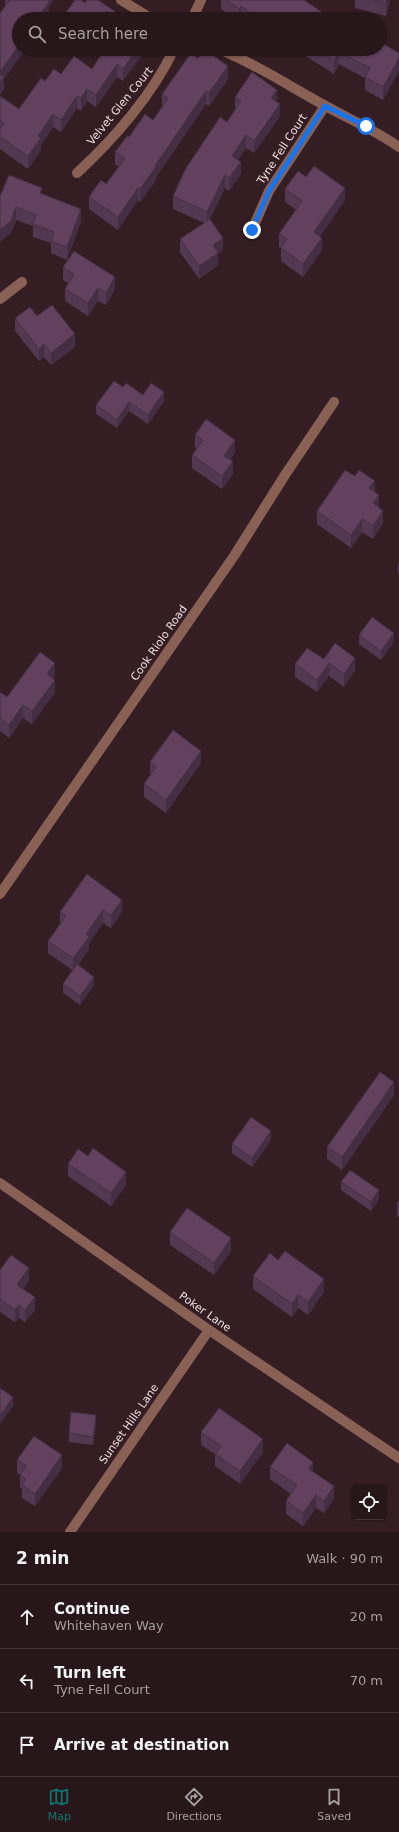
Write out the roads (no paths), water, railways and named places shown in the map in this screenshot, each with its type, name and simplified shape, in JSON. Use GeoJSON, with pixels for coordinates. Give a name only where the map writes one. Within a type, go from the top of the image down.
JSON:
{"type":"FeatureCollection","features":[{"type":"Feature","properties":{"kind":"street"},"geometry":{"type":"LineString","coordinates":[[121,0],[141,12]]}},
{"type":"Feature","properties":{"kind":"street"},"geometry":{"type":"LineString","coordinates":[[195,12],[201,0]]}},
{"type":"Feature","properties":{"kind":"street","name":"Velvet Glen Court"},"geometry":{"type":"LineString","coordinates":[[77,173],[97,154],[150,91],[164,71],[171,56]]}},
{"type":"Feature","properties":{"kind":"street"},"geometry":{"type":"LineString","coordinates":[[234,56],[262,69],[325,106],[366,126],[399,147]]}},
{"type":"Feature","properties":{"kind":"street","name":"Tyne Fell Court"},"geometry":{"type":"LineString","coordinates":[[252,230],[269,191],[325,106]]}},
{"type":"Feature","properties":{"kind":"street"},"geometry":{"type":"LineString","coordinates":[[0,299],[22,282]]}},
{"type":"Feature","properties":{"kind":"street","name":"Cook Riolo Road"},"geometry":{"type":"LineString","coordinates":[[0,894],[234,556],[285,475],[334,402]]}},
{"type":"Feature","properties":{"kind":"street","name":"Poker Lane"},"geometry":{"type":"LineString","coordinates":[[0,1183],[209,1330],[399,1458]]}},
{"type":"Feature","properties":{"kind":"street","name":"Sunset Hills Lane"},"geometry":{"type":"LineString","coordinates":[[70,1532],[209,1330]]}}]}
